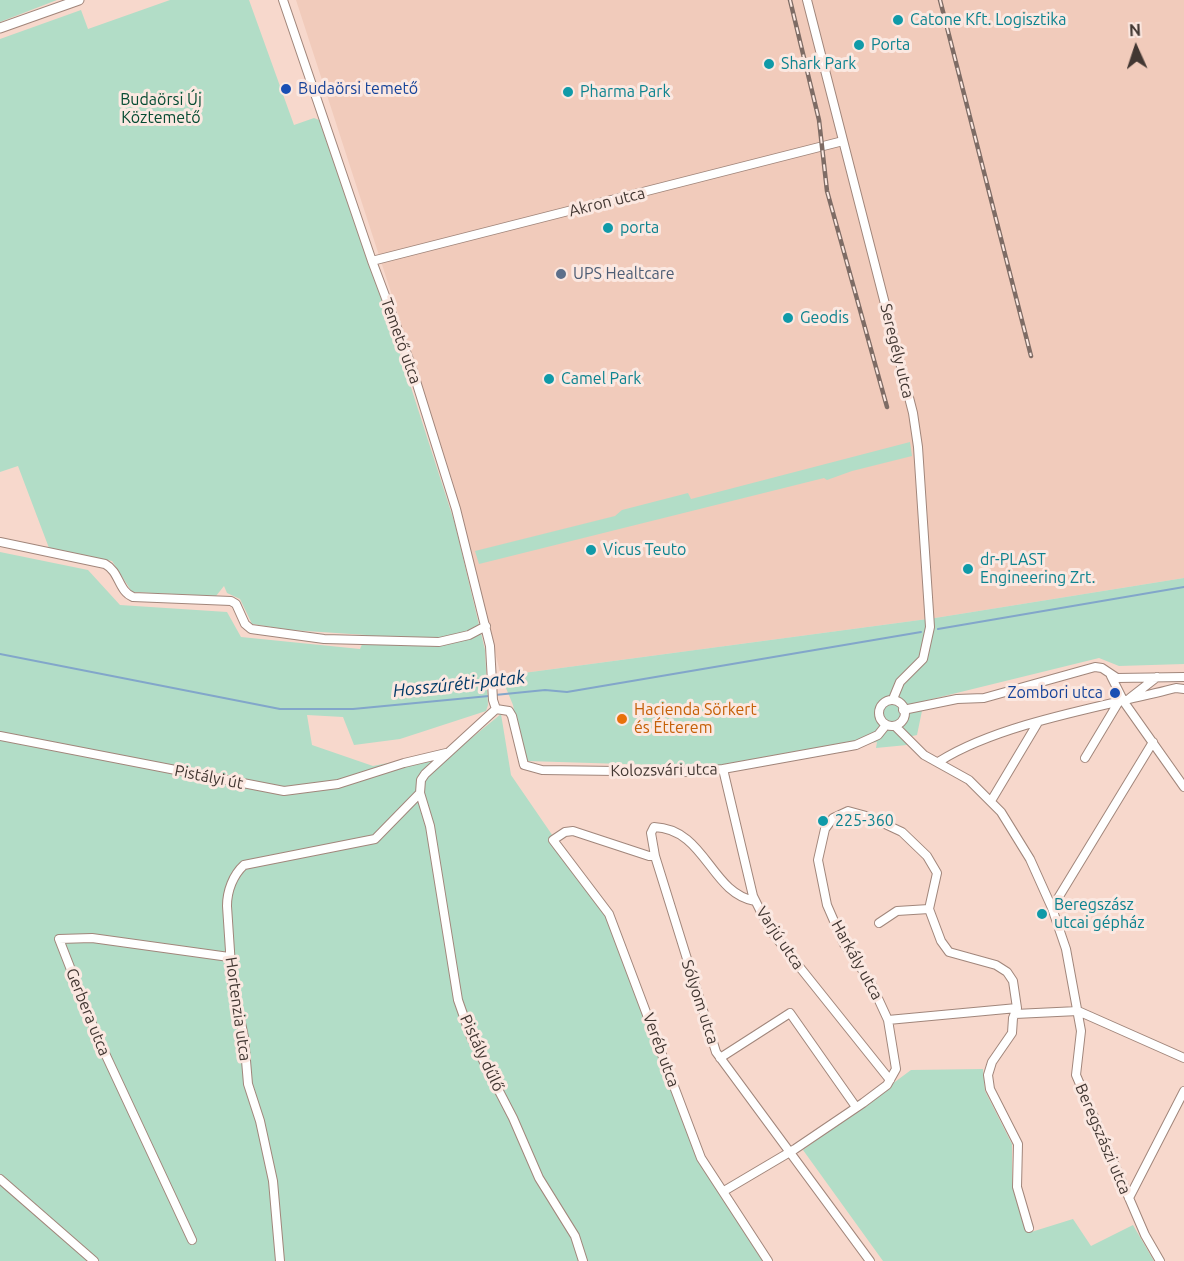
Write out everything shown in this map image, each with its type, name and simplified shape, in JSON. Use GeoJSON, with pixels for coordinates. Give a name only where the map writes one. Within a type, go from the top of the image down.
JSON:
{"type":"FeatureCollection","features":[{"type":"Feature","properties":{"kind":"street"},"geometry":{"type":"LineString","coordinates":[[0,28],[79,0]]}},
{"type":"Feature","properties":{"kind":"street","name":"Temető utca"},"geometry":{"type":"LineString","coordinates":[[283,0],[372,261],[411,365],[456,509],[486,626],[492,657],[492,688],[496,709]]}},
{"type":"Feature","properties":{"kind":"street","name":"Seregély utca"},"geometry":{"type":"LineString","coordinates":[[807,0],[913,413],[918,447],[930,627],[923,659],[900,682],[893,699]]}},
{"type":"Feature","properties":{"kind":"street","name":"Akron utca"},"geometry":{"type":"LineString","coordinates":[[372,261],[843,141]]}},
{"type":"Feature","properties":{"kind":"street"},"geometry":{"type":"LineString","coordinates":[[0,542],[105,564],[114,571],[125,593],[133,597],[231,601],[236,604],[244,624],[255,631],[324,639],[432,643],[464,637],[486,626]]}},
{"type":"Feature","properties":{"kind":"street"},"geometry":{"type":"LineString","coordinates":[[903,710],[957,699],[984,698],[1095,667],[1102,668],[1117,678],[1184,676]]}},
{"type":"Feature","properties":{"kind":"street"},"geometry":{"type":"LineString","coordinates":[[1111,676],[1121,703],[1153,742],[1184,787]]}},
{"type":"Feature","properties":{"kind":"street"},"geometry":{"type":"LineString","coordinates":[[1085,758],[1121,703],[1157,677]]}},
{"type":"Feature","properties":{"kind":"street"},"geometry":{"type":"LineString","coordinates":[[940,761],[978,742],[1037,724],[1176,688],[1184,689]]}},
{"type":"Feature","properties":{"kind":"street"},"geometry":{"type":"LineString","coordinates":[[903,721],[896,727],[885,725],[880,709],[885,701],[893,699],[900,704],[903,710],[903,721],[915,746]]}},
{"type":"Feature","properties":{"kind":"street"},"geometry":{"type":"LineString","coordinates":[[420,793],[424,774],[496,709]]}},
{"type":"Feature","properties":{"kind":"street","name":"Kolozsvári utca"},"geometry":{"type":"LineString","coordinates":[[496,709],[509,711],[524,765],[535,770],[692,772],[723,769],[856,745],[878,735],[885,725]]}},
{"type":"Feature","properties":{"kind":"street"},"geometry":{"type":"LineString","coordinates":[[991,801],[1037,724]]}},
{"type":"Feature","properties":{"kind":"street","name":"Beregszászi utca"},"geometry":{"type":"LineString","coordinates":[[896,727],[924,755],[940,761],[969,780],[991,801],[1020,840],[1052,908],[1066,949],[1081,1030],[1076,1075],[1129,1198],[1160,1261]]}},
{"type":"Feature","properties":{"kind":"street","name":"Pistályi út"},"geometry":{"type":"LineString","coordinates":[[0,736],[284,791],[338,784],[417,759],[447,753]]}},
{"type":"Feature","properties":{"kind":"street"},"geometry":{"type":"LineString","coordinates":[[1052,908],[1153,742]]}},
{"type":"Feature","properties":{"kind":"street"},"geometry":{"type":"LineString","coordinates":[[417,759],[424,774]]}},
{"type":"Feature","properties":{"kind":"street","name":"Varjú utca"},"geometry":{"type":"LineString","coordinates":[[723,769],[754,901],[771,930],[890,1080]]}},
{"type":"Feature","properties":{"kind":"street","name":"Hortenzia utca"},"geometry":{"type":"LineString","coordinates":[[280,1261],[273,1181],[260,1121],[248,1084],[244,1036],[232,981],[227,901],[234,877],[249,863],[312,853],[375,839],[420,793]]}},
{"type":"Feature","properties":{"kind":"street","name":"Pistály dűlő"},"geometry":{"type":"LineString","coordinates":[[420,793],[431,832],[458,1000],[467,1025],[513,1118],[539,1178],[575,1236],[583,1261]]}},
{"type":"Feature","properties":{"kind":"street","name":"Harkály utca"},"geometry":{"type":"LineString","coordinates":[[888,1020],[870,981],[844,944],[827,905],[818,860],[825,828],[833,818],[848,811],[870,817],[902,832],[927,856],[937,873],[929,909]]}},
{"type":"Feature","properties":{"kind":"street","name":"Sólyom utca"},"geometry":{"type":"LineString","coordinates":[[754,901],[744,899],[728,888],[701,852],[683,836],[666,827],[654,827],[651,833],[656,856],[688,968],[720,1058],[870,1261]]}},
{"type":"Feature","properties":{"kind":"street","name":"Veréb utca"},"geometry":{"type":"LineString","coordinates":[[656,856],[649,856],[573,831],[553,840],[609,914],[701,1158],[768,1261]]}},
{"type":"Feature","properties":{"kind":"street"},"geometry":{"type":"LineString","coordinates":[[879,923],[897,911],[929,909],[941,941],[949,952],[996,965],[1007,972],[1013,981],[1016,1011],[1012,1033],[992,1062],[988,1075],[990,1089],[1018,1144],[1017,1187],[1029,1228]]}},
{"type":"Feature","properties":{"kind":"street","name":"Gerbera utca"},"geometry":{"type":"LineString","coordinates":[[192,1240],[96,1034],[59,939],[92,938],[230,957]]}},
{"type":"Feature","properties":{"kind":"street"},"geometry":{"type":"LineString","coordinates":[[724,1191],[856,1107],[890,1080],[896,1059],[888,1020],[1016,1011],[1078,1011],[1184,1058]]}},
{"type":"Feature","properties":{"kind":"street"},"geometry":{"type":"LineString","coordinates":[[720,1058],[790,1013],[856,1107]]}},
{"type":"Feature","properties":{"kind":"street"},"geometry":{"type":"LineString","coordinates":[[1129,1198],[1184,1091]]}},
{"type":"Feature","properties":{"kind":"street"},"geometry":{"type":"LineString","coordinates":[[0,1179],[94,1261]]}},
{"type":"Feature","properties":{"kind":"shaded area"},"geometry":{"type":"Polygon","coordinates":[[[296,0],[1184,0],[1184,578],[935,618],[501,676],[454,486],[296,0]]]}},
{"type":"Feature","properties":{"kind":"green space"},"geometry":{"type":"Polygon","coordinates":[[[0,0],[57,0],[0,22],[0,0]]]}},
{"type":"Feature","properties":{"kind":"green space","name":"Budaörsi Új Köztemető"},"geometry":{"type":"Polygon","coordinates":[[[170,0],[249,0],[294,125],[314,118],[319,120],[389,319],[455,524],[485,650],[488,705],[486,711],[400,739],[354,745],[343,717],[307,715],[312,745],[373,766],[458,749],[501,714],[511,775],[611,914],[692,1138],[765,1261],[0,1261],[0,552],[88,570],[120,605],[227,612],[241,637],[360,649],[366,635],[291,630],[252,624],[240,599],[227,593],[224,586],[216,596],[132,592],[112,561],[49,548],[18,466],[0,472],[0,39],[81,10],[88,29],[170,0]]]}},
{"type":"Feature","properties":{"kind":"green space"},"geometry":{"type":"Polygon","coordinates":[[[910,442],[912,456],[852,471],[827,480],[824,478],[479,564],[475,551],[615,516],[622,510],[688,493],[691,499],[910,442]]]}},
{"type":"Feature","properties":{"kind":"green space"},"geometry":{"type":"Polygon","coordinates":[[[1184,578],[1184,664],[1119,666],[1099,658],[924,701],[917,735],[903,738],[907,745],[876,748],[877,742],[720,767],[527,761],[523,756],[513,705],[501,676],[935,618],[1184,578]]]}},
{"type":"Feature","properties":{"kind":"green space"},"geometry":{"type":"Polygon","coordinates":[[[983,1069],[985,1091],[1012,1144],[1012,1183],[1028,1233],[1073,1219],[1091,1246],[1133,1225],[1154,1261],[883,1261],[803,1150],[911,1070],[983,1069]]]}},
{"type":"Feature","properties":{"kind":"waterway","name":"Hosszúréti-patak"},"geometry":{"type":"LineString","coordinates":[[938,629],[1184,587]]}},
{"type":"Feature","properties":{"kind":"waterway","name":"Hosszúréti-patak"},"geometry":{"type":"LineString","coordinates":[[495,695],[545,690],[567,692],[921,632]]}},
{"type":"Feature","properties":{"kind":"waterway","name":"Hosszúréti-patak"},"geometry":{"type":"LineString","coordinates":[[0,654],[280,709],[353,709],[489,696]]}},
{"type":"Feature","properties":{"kind":"railway"},"geometry":{"type":"LineString","coordinates":[[790,0],[819,120],[827,191],[887,407]]}},
{"type":"Feature","properties":{"kind":"railway"},"geometry":{"type":"LineString","coordinates":[[940,0],[1031,356]]}},
{"type":"Feature","properties":{"kind":"place","name":"Catone Kft. Logisztika"},"geometry":{"type":"Point","coordinates":[898,20]}},
{"type":"Feature","properties":{"kind":"place","name":"Porta"},"geometry":{"type":"Point","coordinates":[859,45]}},
{"type":"Feature","properties":{"kind":"place","name":"Shark Park"},"geometry":{"type":"Point","coordinates":[769,64]}},
{"type":"Feature","properties":{"kind":"place","name":"Budaörsi temető"},"geometry":{"type":"Point","coordinates":[286,89]}},
{"type":"Feature","properties":{"kind":"place","name":"Pharma Park"},"geometry":{"type":"Point","coordinates":[568,92]}},
{"type":"Feature","properties":{"kind":"place","name":"porta"},"geometry":{"type":"Point","coordinates":[608,228]}},
{"type":"Feature","properties":{"kind":"place","name":"UPS Healtcare"},"geometry":{"type":"Point","coordinates":[561,274]}},
{"type":"Feature","properties":{"kind":"place","name":"Geodis"},"geometry":{"type":"Point","coordinates":[788,318]}},
{"type":"Feature","properties":{"kind":"place","name":"Camel Park"},"geometry":{"type":"Point","coordinates":[549,379]}},
{"type":"Feature","properties":{"kind":"place","name":"Vicus Teuto"},"geometry":{"type":"Point","coordinates":[591,550]}},
{"type":"Feature","properties":{"kind":"place","name":"dr-PLAST Engineering Zrt."},"geometry":{"type":"Point","coordinates":[968,569]}},
{"type":"Feature","properties":{"kind":"place","name":"Zombori utca"},"geometry":{"type":"Point","coordinates":[1115,693]}},
{"type":"Feature","properties":{"kind":"place","name":"Hacienda Sörkert és Étterem"},"geometry":{"type":"Point","coordinates":[622,719]}},
{"type":"Feature","properties":{"kind":"place","name":"225-360"},"geometry":{"type":"Point","coordinates":[823,821]}},
{"type":"Feature","properties":{"kind":"place","name":"Beregszász utcai gépház"},"geometry":{"type":"Point","coordinates":[1042,914]}}]}
